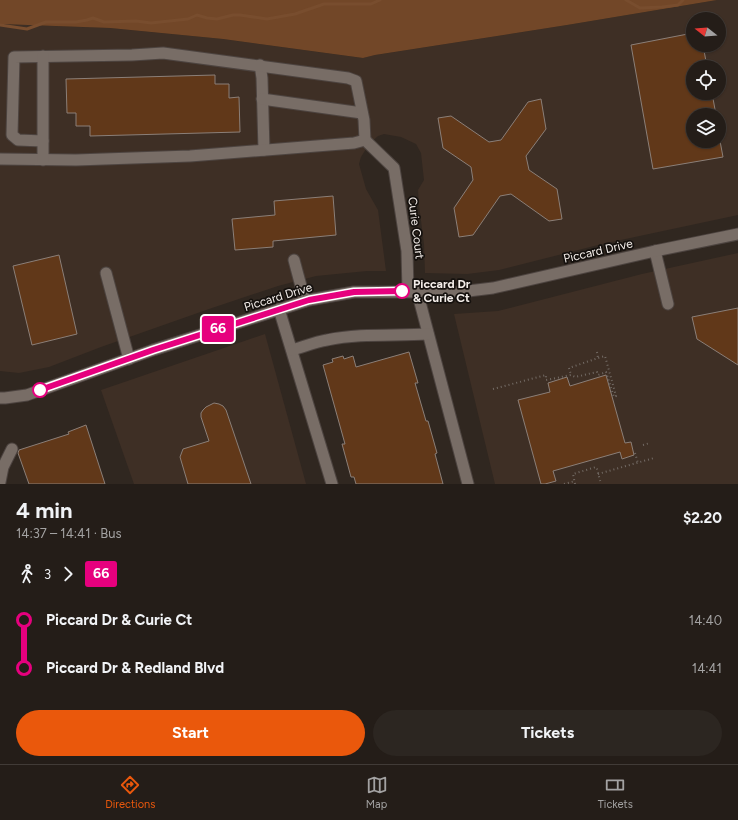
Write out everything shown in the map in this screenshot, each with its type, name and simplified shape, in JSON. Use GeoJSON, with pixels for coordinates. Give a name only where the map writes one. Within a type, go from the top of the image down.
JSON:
{"type":"FeatureCollection","features":[{"type":"Feature","properties":{"kind":"street"},"geometry":{"type":"LineString","coordinates":[[0,159],[76,160],[190,156],[354,143],[365,140],[364,120],[356,81],[348,78],[163,53],[14,57],[12,135],[18,140],[43,141]]}},
{"type":"Feature","properties":{"kind":"street"},"geometry":{"type":"LineString","coordinates":[[43,56],[43,160]]}},
{"type":"Feature","properties":{"kind":"street"},"geometry":{"type":"LineString","coordinates":[[260,65],[264,150]]}},
{"type":"Feature","properties":{"kind":"street"},"geometry":{"type":"LineString","coordinates":[[262,99],[362,113]]}},
{"type":"Feature","properties":{"kind":"street","name":"Curie Court"},"geometry":{"type":"LineString","coordinates":[[365,140],[394,168],[412,291],[428,334],[468,484]]}},
{"type":"Feature","properties":{"kind":"street","name":"Piccard Drive"},"geometry":{"type":"LineString","coordinates":[[0,398],[27,395],[153,350],[305,301],[354,292],[460,292],[493,288],[738,234]]}},
{"type":"Feature","properties":{"kind":"street"},"geometry":{"type":"LineString","coordinates":[[655,252],[668,304]]}},
{"type":"Feature","properties":{"kind":"street"},"geometry":{"type":"LineString","coordinates":[[294,260],[305,301]]}},
{"type":"Feature","properties":{"kind":"street"},"geometry":{"type":"LineString","coordinates":[[106,273],[129,359]]}},
{"type":"Feature","properties":{"kind":"street"},"geometry":{"type":"LineString","coordinates":[[279,309],[332,484]]}},
{"type":"Feature","properties":{"kind":"street"},"geometry":{"type":"LineString","coordinates":[[292,350],[326,340],[347,337],[364,335],[400,336],[428,334]]}},
{"type":"Feature","properties":{"kind":"street"},"geometry":{"type":"LineString","coordinates":[[0,482],[3,467],[12,449]]}},
{"type":"Feature","properties":{"kind":"path"},"geometry":{"type":"LineString","coordinates":[[597,352],[598,358]]}},
{"type":"Feature","properties":{"kind":"path"},"geometry":{"type":"LineString","coordinates":[[493,389],[546,375],[546,380],[570,375],[575,377],[597,372],[598,375],[606,372],[614,397],[616,396],[605,356],[569,368],[570,375]]}},
{"type":"Feature","properties":{"kind":"path"},"geometry":{"type":"LineString","coordinates":[[643,445],[650,443]]}},
{"type":"Feature","properties":{"kind":"path"},"geometry":{"type":"LineString","coordinates":[[636,453],[638,463]]}},
{"type":"Feature","properties":{"kind":"path"},"geometry":{"type":"LineString","coordinates":[[598,474],[654,458]]}},
{"type":"Feature","properties":{"kind":"path"},"geometry":{"type":"LineString","coordinates":[[564,484],[575,482],[573,474],[596,467],[601,484]]}},
{"type":"Feature","properties":{"kind":"shaded area"},"geometry":{"type":"Polygon","coordinates":[[[0,0],[717,0],[363,58],[223,39],[110,28],[0,24],[0,0]]]}},
{"type":"Feature","properties":{"kind":"shaded area"},"geometry":{"type":"Polygon","coordinates":[[[717,0],[738,0],[738,215],[602,244],[499,270],[467,274],[425,273],[424,244],[418,190],[424,180],[421,153],[416,144],[401,137],[384,134],[378,136],[369,144],[361,157],[359,164],[366,189],[378,210],[386,271],[367,271],[316,276],[278,286],[209,309],[49,367],[19,373],[0,371],[0,24],[110,28],[223,39],[363,58],[717,0]]]}},
{"type":"Feature","properties":{"kind":"shaded area"},"geometry":{"type":"Polygon","coordinates":[[[738,253],[738,484],[495,484],[454,314],[498,311],[642,274],[738,253]]]}},
{"type":"Feature","properties":{"kind":"shaded area"},"geometry":{"type":"Polygon","coordinates":[[[265,334],[306,484],[134,484],[101,390],[265,334]]]}},
{"type":"Feature","properties":{"kind":"building"},"geometry":{"type":"Polygon","coordinates":[[[686,34],[686,52],[704,52],[706,60],[686,60],[686,100],[713,100],[715,108],[686,108],[686,148],[721,148],[723,157],[653,169],[631,45],[686,34]]]}},
{"type":"Feature","properties":{"kind":"building"},"geometry":{"type":"Polygon","coordinates":[[[215,75],[215,84],[229,84],[229,98],[239,97],[240,132],[90,136],[90,126],[76,126],[76,113],[67,113],[66,79],[215,75]]]}},
{"type":"Feature","properties":{"kind":"building"},"geometry":{"type":"Polygon","coordinates":[[[541,99],[546,129],[526,156],[529,170],[557,189],[562,219],[549,221],[511,194],[500,196],[473,235],[459,237],[454,208],[473,180],[471,167],[443,148],[438,118],[451,116],[489,142],[501,140],[528,102],[541,99]]]}},
{"type":"Feature","properties":{"kind":"building"},"geometry":{"type":"Polygon","coordinates":[[[333,196],[336,235],[273,241],[273,247],[235,250],[232,219],[275,215],[274,201],[333,196]]]}},
{"type":"Feature","properties":{"kind":"building"},"geometry":{"type":"Polygon","coordinates":[[[59,255],[77,334],[32,345],[13,266],[59,255]]]}},
{"type":"Feature","properties":{"kind":"building"},"geometry":{"type":"Polygon","coordinates":[[[738,308],[738,365],[697,339],[692,317],[738,308]]]}},
{"type":"Feature","properties":{"kind":"building"},"geometry":{"type":"Polygon","coordinates":[[[409,352],[418,383],[415,383],[437,453],[435,454],[443,484],[356,484],[354,477],[351,477],[342,444],[345,444],[323,365],[333,362],[332,359],[343,356],[344,359],[353,356],[356,367],[409,352]]]}},
{"type":"Feature","properties":{"kind":"building"},"geometry":{"type":"Polygon","coordinates":[[[606,375],[625,443],[631,442],[634,455],[622,459],[620,452],[553,471],[556,481],[541,484],[518,400],[550,392],[548,383],[567,377],[570,386],[606,375]]]}},
{"type":"Feature","properties":{"kind":"building"},"geometry":{"type":"Polygon","coordinates":[[[214,403],[223,406],[226,410],[251,484],[188,484],[180,457],[183,449],[209,441],[201,413],[206,407],[214,403]]]}},
{"type":"Feature","properties":{"kind":"building"},"geometry":{"type":"Polygon","coordinates":[[[86,425],[105,484],[29,484],[18,453],[19,450],[69,434],[68,432],[86,425]]]}},
{"type":"Feature","properties":{"kind":"waterway"},"geometry":{"type":"LineString","coordinates":[[0,25],[27,29],[46,22],[76,22],[93,18],[104,22],[136,21],[151,23],[188,19],[197,15],[217,19],[233,15],[267,19],[295,14],[324,4],[371,4],[380,0]]}},
{"type":"Feature","properties":{"kind":"waterway"},"geometry":{"type":"LineString","coordinates":[[626,0],[640,8],[678,5],[683,0]]}},
{"type":"Feature","properties":{"kind":"bus line","name":"66"},"geometry":{"type":"LineString","coordinates":[[40,390],[153,350],[309,300],[354,292],[402,291]]}},
{"type":"Feature","properties":{"kind":"place","name":"Piccard Dr & Curie Ct"},"geometry":{"type":"Point","coordinates":[402,291]}}]}
